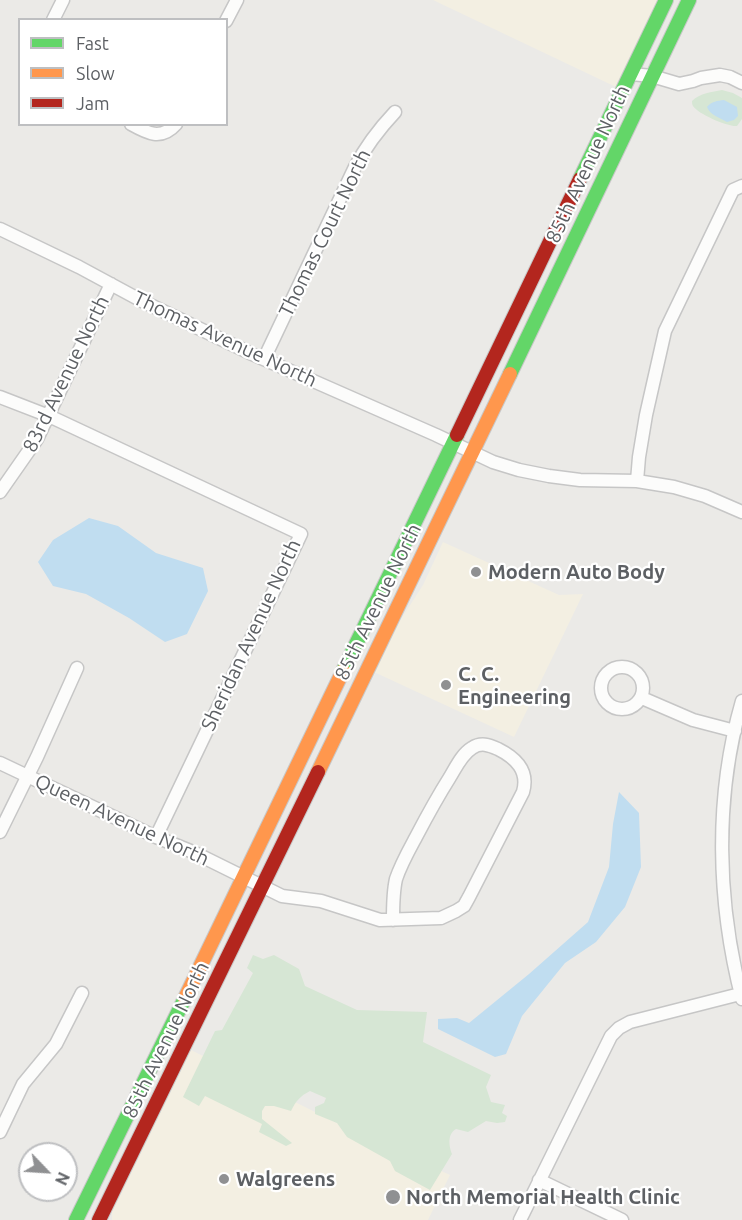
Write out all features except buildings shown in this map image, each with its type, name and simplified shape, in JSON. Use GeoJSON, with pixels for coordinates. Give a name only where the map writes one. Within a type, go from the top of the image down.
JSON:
{"type":"FeatureCollection","features":[{"type":"Feature","properties":{"kind":"main road","name":"85th Avenue North"},"geometry":{"type":"LineString","coordinates":[[76,1220],[244,877],[666,0]]}},
{"type":"Feature","properties":{"kind":"main road","name":"85th Avenue North"},"geometry":{"type":"LineString","coordinates":[[99,1220],[263,887],[689,0]]}},
{"type":"Feature","properties":{"kind":"street"},"geometry":{"type":"LineString","coordinates":[[54,18],[63,0]]}},
{"type":"Feature","properties":{"kind":"street"},"geometry":{"type":"LineString","coordinates":[[228,18],[237,0]]}},
{"type":"Feature","properties":{"kind":"street"},"geometry":{"type":"LineString","coordinates":[[631,74],[652,76],[679,84],[720,75],[742,83]]}},
{"type":"Feature","properties":{"kind":"street","name":"Thomas Court North"},"geometry":{"type":"LineString","coordinates":[[264,359],[355,167],[379,129],[395,112]]}},
{"type":"Feature","properties":{"kind":"street"},"geometry":{"type":"LineString","coordinates":[[134,126],[148,133],[158,134],[166,133],[174,126]]}},
{"type":"Feature","properties":{"kind":"street"},"geometry":{"type":"LineString","coordinates":[[637,481],[646,415],[665,332],[733,190],[742,186]]}},
{"type":"Feature","properties":{"kind":"street","name":"Thomas Avenue North"},"geometry":{"type":"LineString","coordinates":[[0,229],[79,267],[142,301],[264,359],[493,462],[549,476],[580,480],[654,483],[689,491],[742,512]]}},
{"type":"Feature","properties":{"kind":"street","name":"83rd Avenue North"},"geometry":{"type":"LineString","coordinates":[[0,492],[37,439],[111,284]]}},
{"type":"Feature","properties":{"kind":"street","name":"Sheridan Avenue North"},"geometry":{"type":"LineString","coordinates":[[0,397],[49,416],[301,534],[156,837]]}},
{"type":"Feature","properties":{"kind":"street"},"geometry":{"type":"LineString","coordinates":[[0,832],[77,668]]}},
{"type":"Feature","properties":{"kind":"street"},"geometry":{"type":"LineString","coordinates":[[642,698],[693,720],[735,731]]}},
{"type":"Feature","properties":{"kind":"street"},"geometry":{"type":"LineString","coordinates":[[520,1220],[611,1036],[619,1028],[642,1018],[741,997],[724,909],[721,846],[724,800],[742,701]]}},
{"type":"Feature","properties":{"kind":"street","name":"Queen Avenue North"},"geometry":{"type":"LineString","coordinates":[[0,763],[156,837],[193,852],[282,896],[321,901],[368,918],[393,920],[441,918],[464,906],[523,792],[525,784],[523,773],[517,762],[509,755],[485,744],[471,749],[464,756],[435,801],[403,860],[396,879],[393,897],[393,920]]}},
{"type":"Feature","properties":{"kind":"street"},"geometry":{"type":"LineString","coordinates":[[0,1132],[23,1084],[56,1044],[82,993]]}},
{"type":"Feature","properties":{"kind":"street"},"geometry":{"type":"LineString","coordinates":[[539,1180],[622,1220]]}},
{"type":"Feature","properties":{"kind":"shaded area"},"geometry":{"type":"Polygon","coordinates":[[[433,0],[658,0],[616,87],[433,0]]]}},
{"type":"Feature","properties":{"kind":"shaded area"},"geometry":{"type":"Polygon","coordinates":[[[443,542],[559,595],[583,594],[514,737],[374,672],[387,641],[423,585],[443,542]]]}},
{"type":"Feature","properties":{"kind":"shaded area"},"geometry":{"type":"Polygon","coordinates":[[[191,1050],[337,1123],[450,1175],[428,1220],[112,1220],[112,1212],[191,1050]]]}},
{"type":"Feature","properties":{"kind":"green space"},"geometry":{"type":"Polygon","coordinates":[[[722,90],[742,98],[742,119],[737,126],[701,113],[693,105],[692,101],[699,96],[722,90]]]}},
{"type":"Feature","properties":{"kind":"green space"},"geometry":{"type":"Polygon","coordinates":[[[253,955],[263,959],[274,955],[299,969],[305,986],[357,1010],[427,1012],[423,1042],[491,1075],[486,1087],[491,1102],[505,1105],[502,1113],[507,1116],[505,1122],[486,1121],[468,1132],[456,1129],[453,1131],[450,1140],[452,1154],[430,1190],[395,1171],[390,1161],[347,1137],[337,1123],[315,1114],[315,1107],[324,1103],[326,1098],[310,1091],[299,1099],[291,1111],[265,1106],[262,1111],[262,1119],[292,1143],[286,1146],[259,1132],[262,1124],[205,1096],[199,1106],[183,1097],[215,1031],[222,1030],[253,973],[247,968],[253,955]]]}},
{"type":"Feature","properties":{"kind":"water"},"geometry":{"type":"Polygon","coordinates":[[[724,100],[737,107],[738,116],[734,120],[727,122],[708,110],[707,107],[713,102],[724,100]]]}},
{"type":"Feature","properties":{"kind":"water"},"geometry":{"type":"Polygon","coordinates":[[[89,518],[118,526],[156,553],[203,568],[208,591],[187,634],[165,642],[129,618],[86,594],[53,586],[38,562],[53,540],[89,518]]]}},
{"type":"Feature","properties":{"kind":"water"},"geometry":{"type":"Polygon","coordinates":[[[619,792],[639,813],[641,867],[625,907],[596,942],[565,963],[522,1016],[506,1054],[495,1057],[438,1029],[438,1019],[457,1018],[469,1023],[588,922],[609,867],[619,792]]]}},
{"type":"Feature","properties":{"kind":"traffic: fast"},"geometry":{"type":"LineString","coordinates":[[580,179],[666,0]]}},
{"type":"Feature","properties":{"kind":"traffic: fast"},"geometry":{"type":"LineString","coordinates":[[510,374],[689,0]]}},
{"type":"Feature","properties":{"kind":"traffic: fast"},"geometry":{"type":"LineString","coordinates":[[343,671],[457,435]]}},
{"type":"Feature","properties":{"kind":"traffic: fast"},"geometry":{"type":"LineString","coordinates":[[76,1220],[185,998]]}},
{"type":"Feature","properties":{"kind":"traffic: slow"},"geometry":{"type":"LineString","coordinates":[[318,772],[510,374]]}},
{"type":"Feature","properties":{"kind":"traffic: slow"},"geometry":{"type":"LineString","coordinates":[[185,998],[343,671]]}},
{"type":"Feature","properties":{"kind":"traffic: jam"},"geometry":{"type":"LineString","coordinates":[[457,435],[580,179]]}},
{"type":"Feature","properties":{"kind":"traffic: jam"},"geometry":{"type":"LineString","coordinates":[[99,1220],[318,772]]}},
{"type":"Feature","properties":{"kind":"place","name":"Modern Auto Body"},"geometry":{"type":"Point","coordinates":[476,572]}},
{"type":"Feature","properties":{"kind":"place","name":"C. C. Engineering"},"geometry":{"type":"Point","coordinates":[446,685]}},
{"type":"Feature","properties":{"kind":"place","name":"Walgreens"},"geometry":{"type":"Point","coordinates":[224,1179]}},
{"type":"Feature","properties":{"kind":"place","name":"North Memorial Health Clinic"},"geometry":{"type":"Point","coordinates":[393,1197]}}]}
